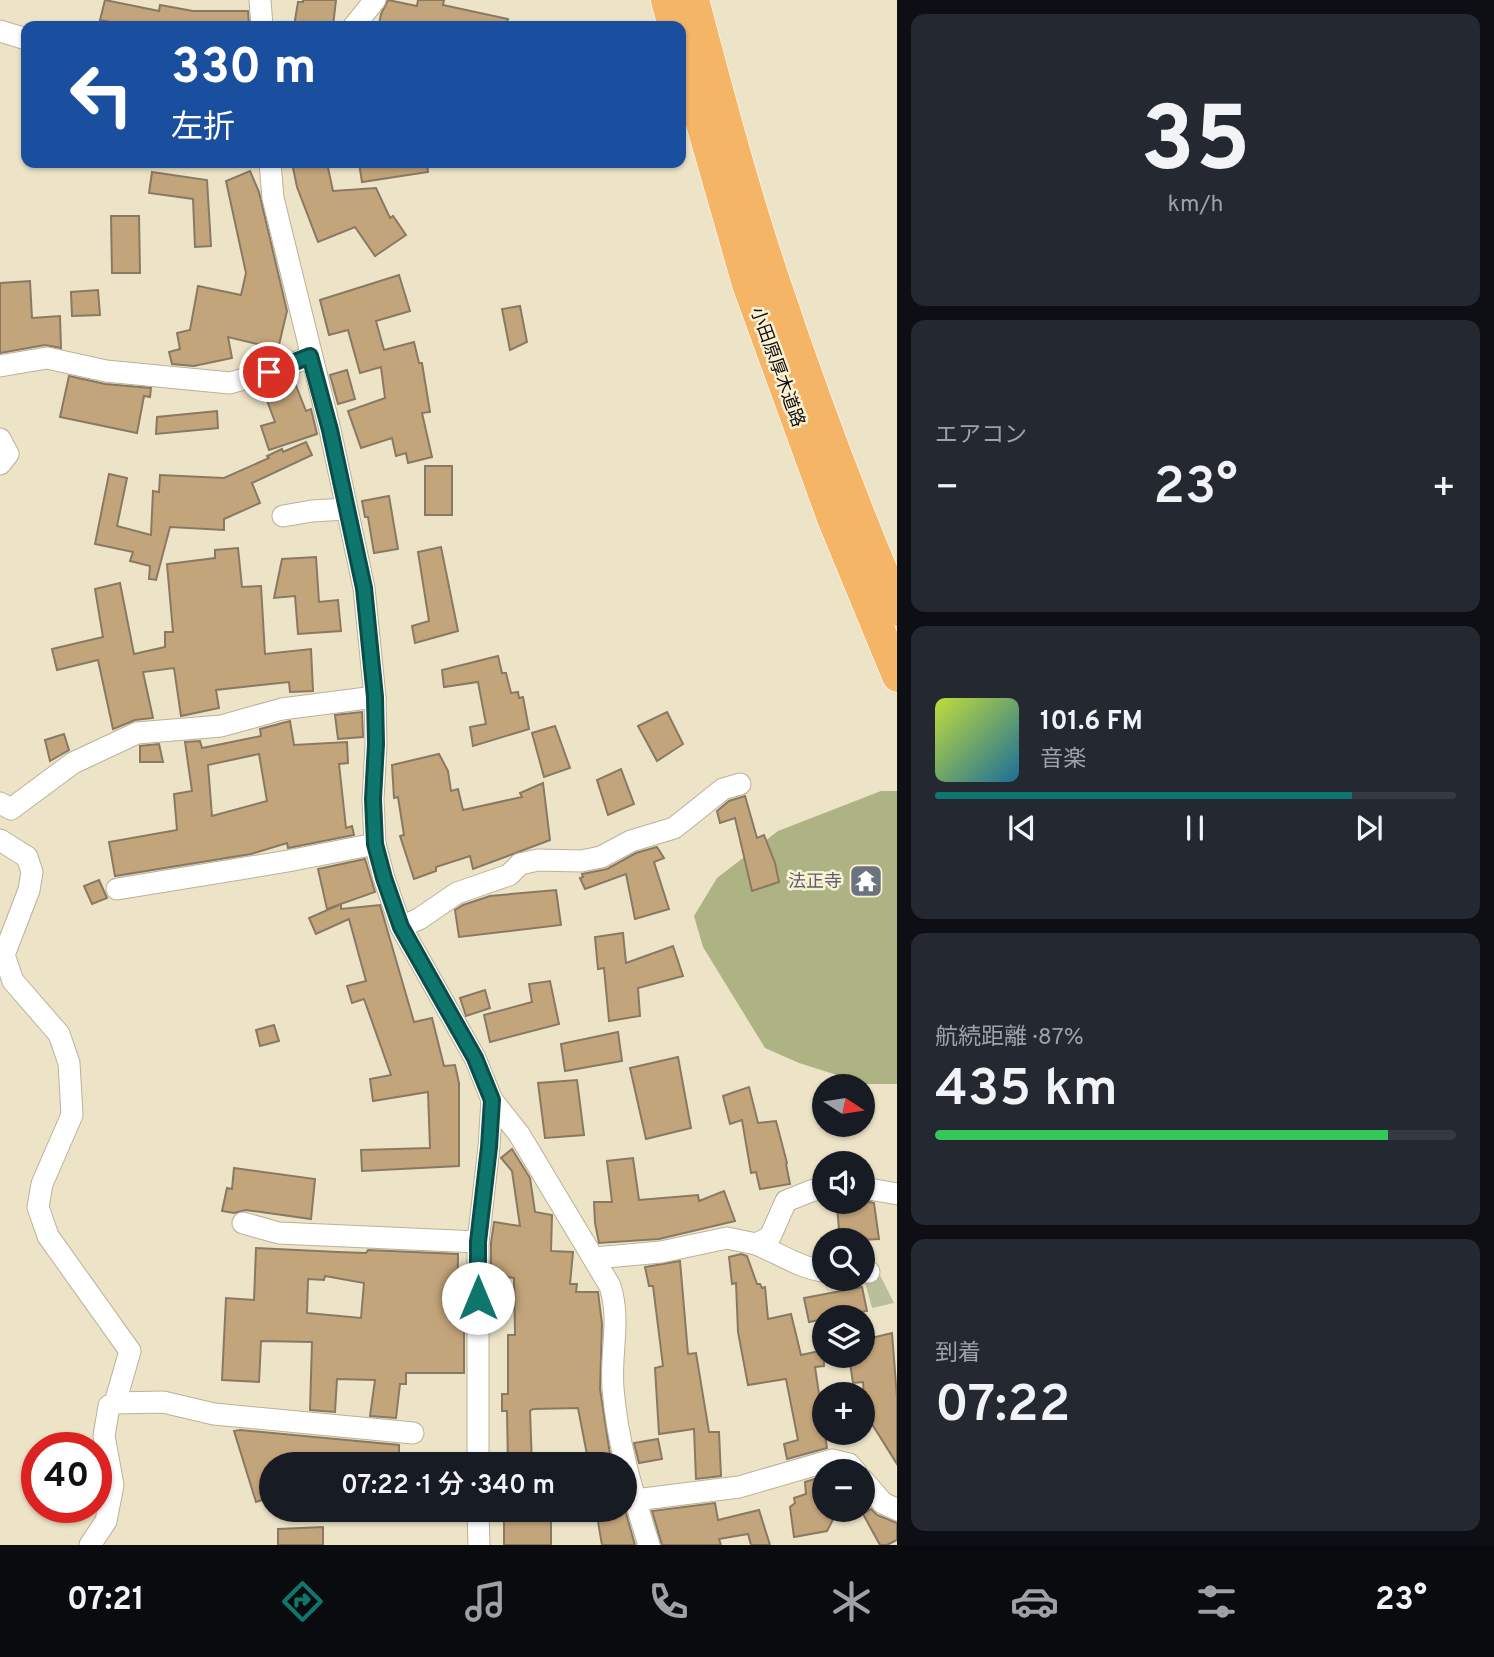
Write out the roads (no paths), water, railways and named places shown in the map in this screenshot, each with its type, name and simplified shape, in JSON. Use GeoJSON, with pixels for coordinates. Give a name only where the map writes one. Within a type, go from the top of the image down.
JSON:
{"type":"FeatureCollection","features":[{"type":"Feature","properties":{"kind":"highway"},"geometry":{"type":"LineString","coordinates":[[667,0],[673,21]]}},
{"type":"Feature","properties":{"kind":"highway","name":"小田原厚木道路"},"geometry":{"type":"LineString","coordinates":[[692,0],[719,144],[757,309],[834,522],[897,676]]}},
{"type":"Feature","properties":{"kind":"highway","name":"小田原厚木道路"},"geometry":{"type":"LineString","coordinates":[[686,62],[778,293],[856,512],[897,610]]}},
{"type":"Feature","properties":{"kind":"street"},"geometry":{"type":"LineString","coordinates":[[260,0],[262,21]]}},
{"type":"Feature","properties":{"kind":"street"},"geometry":{"type":"LineString","coordinates":[[358,21],[375,0]]}},
{"type":"Feature","properties":{"kind":"street"},"geometry":{"type":"LineString","coordinates":[[0,31],[21,37]]}},
{"type":"Feature","properties":{"kind":"street"},"geometry":{"type":"LineString","coordinates":[[271,168],[274,198],[330,430],[364,588],[375,697],[375,844],[384,878],[401,927],[475,1058],[492,1100],[519,1134],[594,1258],[614,1300],[616,1326],[612,1364],[613,1388],[623,1452]]}},
{"type":"Feature","properties":{"kind":"street"},"geometry":{"type":"LineString","coordinates":[[0,366],[47,358],[106,372],[230,383],[288,366],[310,356]]}},
{"type":"Feature","properties":{"kind":"street"},"geometry":{"type":"LineString","coordinates":[[0,439],[8,454],[0,464]]}},
{"type":"Feature","properties":{"kind":"street"},"geometry":{"type":"LineString","coordinates":[[283,516],[345,509]]}},
{"type":"Feature","properties":{"kind":"street"},"geometry":{"type":"LineString","coordinates":[[0,803],[11,809],[73,763],[137,733],[221,726],[282,709],[375,697]]}},
{"type":"Feature","properties":{"kind":"street"},"geometry":{"type":"LineString","coordinates":[[401,927],[419,919],[457,893],[509,875],[520,864],[538,860],[581,861],[601,857],[631,841],[674,828],[723,789],[740,784]]}},
{"type":"Feature","properties":{"kind":"street"},"geometry":{"type":"LineString","coordinates":[[0,840],[27,857],[32,872],[29,890],[4,955],[13,981],[59,1034],[69,1063],[72,1115],[42,1184],[37,1207],[48,1236],[130,1351],[115,1403]]}},
{"type":"Feature","properties":{"kind":"street"},"geometry":{"type":"LineString","coordinates":[[117,889],[375,844]]}},
{"type":"Feature","properties":{"kind":"street"},"geometry":{"type":"LineString","coordinates":[[478,1452],[478,1242],[492,1100]]}},
{"type":"Feature","properties":{"kind":"street"},"geometry":{"type":"LineString","coordinates":[[875,1190],[897,1194]]}},
{"type":"Feature","properties":{"kind":"street"},"geometry":{"type":"LineString","coordinates":[[756,1244],[770,1237],[786,1201],[812,1191]]}},
{"type":"Feature","properties":{"kind":"street"},"geometry":{"type":"LineString","coordinates":[[243,1223],[279,1233],[478,1242]]}},
{"type":"Feature","properties":{"kind":"street"},"geometry":{"type":"LineString","coordinates":[[594,1258],[661,1252],[727,1238],[756,1244],[812,1270]]}},
{"type":"Feature","properties":{"kind":"street"},"geometry":{"type":"LineString","coordinates":[[90,1545],[106,1521],[113,1485],[104,1436],[109,1406],[115,1403],[163,1402],[214,1414],[413,1433]]}},
{"type":"Feature","properties":{"kind":"street"},"geometry":{"type":"LineString","coordinates":[[637,1497],[739,1487],[812,1466]]}},
{"type":"Feature","properties":{"kind":"street"},"geometry":{"type":"LineString","coordinates":[[875,1494],[883,1503],[897,1510]]}},
{"type":"Feature","properties":{"kind":"street"},"geometry":{"type":"LineString","coordinates":[[637,1514],[649,1545]]}},
{"type":"Feature","properties":{"kind":"street"},"geometry":{"type":"LineString","coordinates":[[478,1522],[479,1545]]}},
{"type":"Feature","properties":{"kind":"place","name":"法正寺"},"geometry":{"type":"Point","coordinates":[866,881]}}]}
